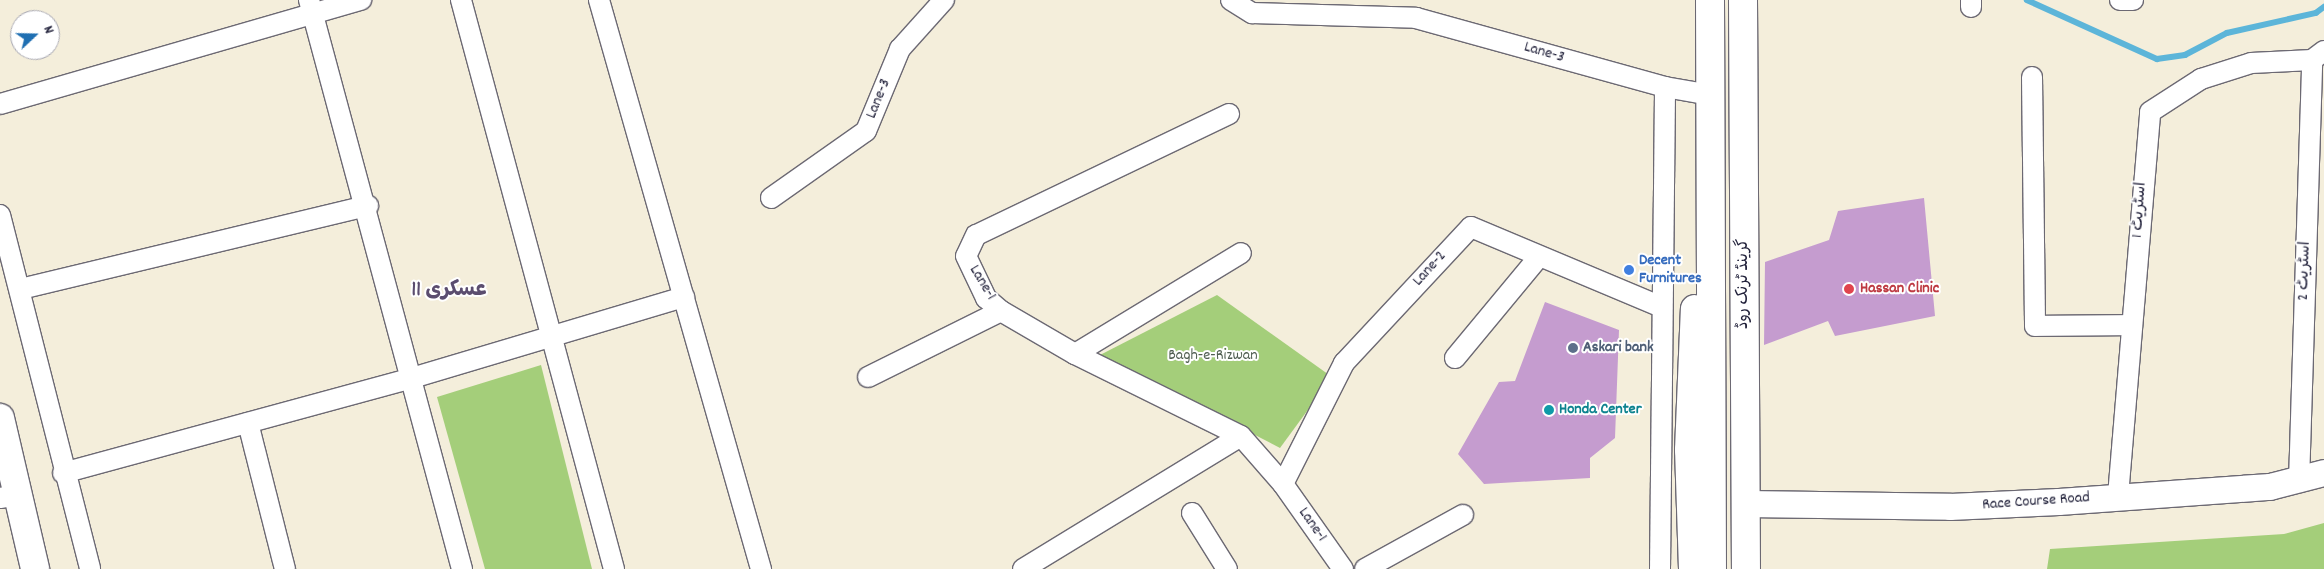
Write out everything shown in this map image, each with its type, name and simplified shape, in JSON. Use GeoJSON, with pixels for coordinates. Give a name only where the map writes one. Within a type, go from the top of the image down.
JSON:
{"type":"FeatureCollection","features":[{"type":"Feature","properties":{"kind":"main road","name":"گرینڈ ٹرنک روڈ"},"geometry":{"type":"LineString","coordinates":[[1710,0],[1712,95],[1712,569]]}},
{"type":"Feature","properties":{"kind":"main road","name":"گرینڈ ٹرنک روڈ"},"geometry":{"type":"LineString","coordinates":[[1743,0],[1746,569]]}},
{"type":"Feature","properties":{"kind":"main road","name":"گرینڈ ٹرنک روڈ"},"geometry":{"type":"LineString","coordinates":[[1693,569],[1689,450],[1694,322],[1712,178]]}},
{"type":"Feature","properties":{"kind":"main road"},"geometry":{"type":"LineString","coordinates":[[0,418],[9,496],[35,569]]}},
{"type":"Feature","properties":{"kind":"main road"},"geometry":{"type":"LineString","coordinates":[[1712,505],[1746,504]]}},
{"type":"Feature","properties":{"kind":"street"},"geometry":{"type":"LineString","coordinates":[[0,104],[311,7],[361,0]]}},
{"type":"Feature","properties":{"kind":"street"},"geometry":{"type":"LineString","coordinates":[[461,0],[614,569]]}},
{"type":"Feature","properties":{"kind":"street"},"geometry":{"type":"LineString","coordinates":[[599,0],[761,569]]}},
{"type":"Feature","properties":{"kind":"street","name":"Lane-3"},"geometry":{"type":"LineString","coordinates":[[771,198],[866,131],[900,49],[944,0]]}},
{"type":"Feature","properties":{"kind":"street","name":"Lane-3"},"geometry":{"type":"LineString","coordinates":[[1231,0],[1252,13],[1376,9],[1416,18],[1665,87],[1712,95]]}},
{"type":"Feature","properties":{"kind":"street"},"geometry":{"type":"LineString","coordinates":[[2120,0],[2133,0]]}},
{"type":"Feature","properties":{"kind":"street"},"geometry":{"type":"LineString","coordinates":[[311,7],[368,206],[462,569]]}},
{"type":"Feature","properties":{"kind":"street","name":"اسٹریٹ 1"},"geometry":{"type":"LineString","coordinates":[[2118,496],[2150,112],[2201,79],[2250,63],[2318,55]]}},
{"type":"Feature","properties":{"kind":"street","name":"اسٹریٹ 2"},"geometry":{"type":"LineString","coordinates":[[2299,482],[2318,55]]}},
{"type":"Feature","properties":{"kind":"street"},"geometry":{"type":"LineString","coordinates":[[2032,77],[2035,326],[2131,326]]}},
{"type":"Feature","properties":{"kind":"street"},"geometry":{"type":"LineString","coordinates":[[1660,569],[1661,307],[1665,87]]}},
{"type":"Feature","properties":{"kind":"street","name":"Lane-1"},"geometry":{"type":"LineString","coordinates":[[1229,114],[976,235],[966,256],[986,298],[1001,311],[1075,354],[1241,436],[1283,484],[1343,569]]}},
{"type":"Feature","properties":{"kind":"street"},"geometry":{"type":"LineString","coordinates":[[21,289],[368,206]]}},
{"type":"Feature","properties":{"kind":"street"},"geometry":{"type":"LineString","coordinates":[[0,215],[21,289],[64,473],[90,569]]}},
{"type":"Feature","properties":{"kind":"street","name":"Lane-2"},"geometry":{"type":"LineString","coordinates":[[1283,484],[1344,363],[1462,234],[1471,227],[1538,258],[1661,307]]}},
{"type":"Feature","properties":{"kind":"street"},"geometry":{"type":"LineString","coordinates":[[1075,354],[1241,253]]}},
{"type":"Feature","properties":{"kind":"street"},"geometry":{"type":"LineString","coordinates":[[1455,358],[1538,258]]}},
{"type":"Feature","properties":{"kind":"street"},"geometry":{"type":"LineString","coordinates":[[64,473],[412,378],[684,297]]}},
{"type":"Feature","properties":{"kind":"street"},"geometry":{"type":"LineString","coordinates":[[868,377],[1001,311]]}},
{"type":"Feature","properties":{"kind":"street"},"geometry":{"type":"LineString","coordinates":[[248,423],[285,569]]}},
{"type":"Feature","properties":{"kind":"street"},"geometry":{"type":"LineString","coordinates":[[1023,569],[1241,436]]}},
{"type":"Feature","properties":{"kind":"street","name":"Race Course Road"},"geometry":{"type":"LineString","coordinates":[[1746,504],[1950,507],[2299,482],[2324,472]]}},
{"type":"Feature","properties":{"kind":"street"},"geometry":{"type":"LineString","coordinates":[[1192,513],[1227,569]]}},
{"type":"Feature","properties":{"kind":"street"},"geometry":{"type":"LineString","coordinates":[[1366,569],[1463,514]]}},
{"type":"Feature","properties":{"kind":"green space","name":"Bagh-e-Rizwan"},"geometry":{"type":"Polygon","coordinates":[[[1217,295],[1332,377],[1280,448],[1100,355],[1217,295]]]}},
{"type":"Feature","properties":{"kind":"green space"},"geometry":{"type":"Polygon","coordinates":[[[541,365],[592,569],[485,569],[437,397],[541,365]]]}},
{"type":"Feature","properties":{"kind":"green space"},"geometry":{"type":"Polygon","coordinates":[[[2324,523],[2324,569],[2047,569],[2050,549],[2284,534],[2324,523]]]}},
{"type":"Feature","properties":{"kind":"building","name":"Hassan Clinic"},"geometry":{"type":"Polygon","coordinates":[[[1924,198],[1935,316],[1835,336],[1828,321],[1764,345],[1765,262],[1829,240],[1838,211],[1924,198]]]}},
{"type":"Feature","properties":{"kind":"building","name":"Honda Center"},"geometry":{"type":"Polygon","coordinates":[[[1545,302],[1619,330],[1615,438],[1590,458],[1590,478],[1484,484],[1458,454],[1499,382],[1515,381],[1545,302]]]}},
{"type":"Feature","properties":{"kind":"waterway"},"geometry":{"type":"LineString","coordinates":[[2027,0],[2157,59],[2185,55],[2227,33],[2316,13],[2324,7]]}},
{"type":"Feature","properties":{"kind":"place","name":"Decent Furnitures"},"geometry":{"type":"Point","coordinates":[1629,270]}},
{"type":"Feature","properties":{"kind":"place","name":"Hassan Clinic"},"geometry":{"type":"Point","coordinates":[1849,289]}},
{"type":"Feature","properties":{"kind":"place","name":"Askari bank"},"geometry":{"type":"Point","coordinates":[1573,348]}},
{"type":"Feature","properties":{"kind":"place","name":"Honda Center"},"geometry":{"type":"Point","coordinates":[1549,410]}},
{"type":"Feature","properties":{"kind":"district","name":"عسکری 11"},"geometry":{"type":"Point","coordinates":[449,291]}}]}
